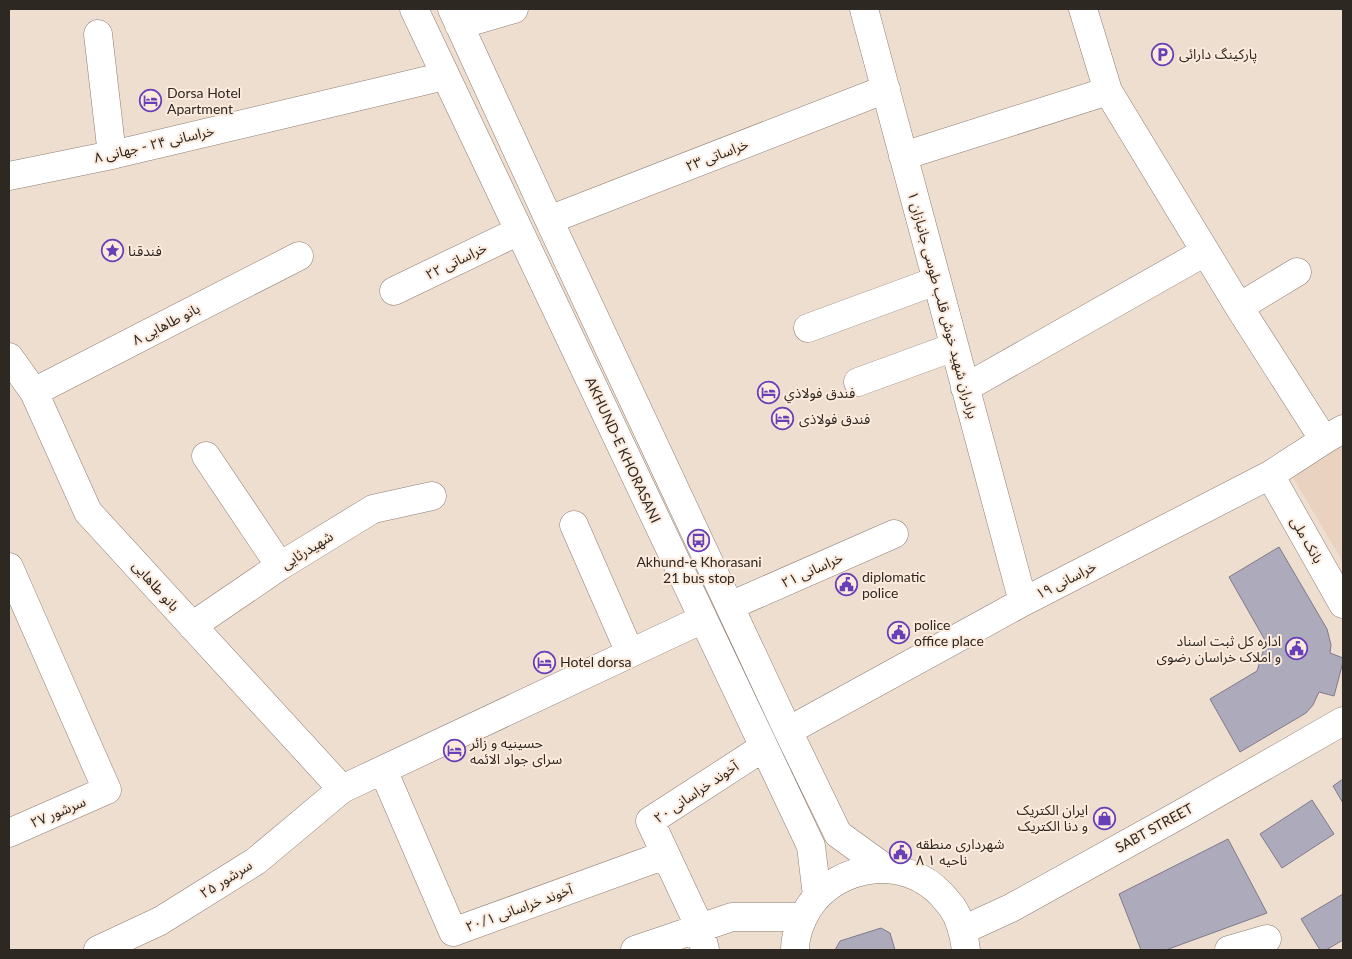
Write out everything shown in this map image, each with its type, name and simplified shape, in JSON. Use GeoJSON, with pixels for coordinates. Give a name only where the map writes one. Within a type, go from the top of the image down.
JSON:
{"type":"FeatureCollection","features":[{"type":"Feature","properties":{"kind":"street","name":"AKHUND-E KHORASANI"},"geometry":{"type":"LineString","coordinates":[[414,9],[811,846],[810,907]]}},
{"type":"Feature","properties":{"kind":"street"},"geometry":{"type":"LineString","coordinates":[[514,9],[455,17],[788,731],[838,834],[885,868]]}},
{"type":"Feature","properties":{"kind":"street","name":"برادران شهید خوش قلب طوسی جانبازان ۱"},"geometry":{"type":"LineString","coordinates":[[864,9],[1022,602]]}},
{"type":"Feature","properties":{"kind":"street"},"geometry":{"type":"LineString","coordinates":[[1083,9],[1108,91],[1239,307],[1334,435]]}},
{"type":"Feature","properties":{"kind":"street"},"geometry":{"type":"LineString","coordinates":[[98,34],[112,154]]}},
{"type":"Feature","properties":{"kind":"street","name":"خراسانی ۲۴ - جهانی ۸"},"geometry":{"type":"LineString","coordinates":[[9,176],[112,154],[445,76]]}},
{"type":"Feature","properties":{"kind":"street","name":"خراساتی ۲۳"},"geometry":{"type":"LineString","coordinates":[[549,220],[886,89]]}},
{"type":"Feature","properties":{"kind":"street"},"geometry":{"type":"LineString","coordinates":[[903,156],[1108,91]]}},
{"type":"Feature","properties":{"kind":"street","name":"خراساتی ۲۲"},"geometry":{"type":"LineString","coordinates":[[394,291],[519,231]]}},
{"type":"Feature","properties":{"kind":"street"},"geometry":{"type":"LineString","coordinates":[[965,388],[1205,252]]}},
{"type":"Feature","properties":{"kind":"street","name":"بانو طاهایی ۸"},"geometry":{"type":"LineString","coordinates":[[23,387],[298,256]]}},
{"type":"Feature","properties":{"kind":"street"},"geometry":{"type":"LineString","coordinates":[[1239,307],[1296,272]]}},
{"type":"Feature","properties":{"kind":"street"},"geometry":{"type":"LineString","coordinates":[[808,328],[936,280]]}},
{"type":"Feature","properties":{"kind":"street"},"geometry":{"type":"LineString","coordinates":[[858,382],[954,347]]}},
{"type":"Feature","properties":{"kind":"street","name":"بانو طاهایی"},"geometry":{"type":"LineString","coordinates":[[9,357],[88,512],[342,789]]}},
{"type":"Feature","properties":{"kind":"street","name":"خراسانی ۱۹"},"geometry":{"type":"LineString","coordinates":[[788,731],[1022,602],[1270,475],[1334,435]]}},
{"type":"Feature","properties":{"kind":"street"},"geometry":{"type":"LineString","coordinates":[[206,456],[280,566]]}},
{"type":"Feature","properties":{"kind":"street","name":"بانک ملی"},"geometry":{"type":"LineString","coordinates":[[1270,475],[1343,604]]}},
{"type":"Feature","properties":{"kind":"street","name":"شهیدرثایی"},"geometry":{"type":"LineString","coordinates":[[192,626],[280,566],[373,509],[432,496]]}},
{"type":"Feature","properties":{"kind":"street"},"geometry":{"type":"LineString","coordinates":[[574,525],[630,654]]}},
{"type":"Feature","properties":{"kind":"street","name":"خراسانی ۲۱"},"geometry":{"type":"LineString","coordinates":[[730,606],[894,534]]}},
{"type":"Feature","properties":{"kind":"street","name":"سرشور ۲۷"},"geometry":{"type":"LineString","coordinates":[[9,567],[108,790],[9,833]]}},
{"type":"Feature","properties":{"kind":"street"},"geometry":{"type":"LineString","coordinates":[[342,789],[703,619]]}},
{"type":"Feature","properties":{"kind":"street","name":"SABT STREET"},"geometry":{"type":"LineString","coordinates":[[964,940],[1011,908],[1343,721]]}},
{"type":"Feature","properties":{"kind":"street","name":"آخوند خراسانی ۲۰"},"geometry":{"type":"LineString","coordinates":[[703,939],[650,821],[764,747]]}},
{"type":"Feature","properties":{"kind":"street","name":"آخوند خراسانی ۲۰/۱"},"geometry":{"type":"LineString","coordinates":[[384,770],[453,932],[666,855]]}},
{"type":"Feature","properties":{"kind":"street","name":"سرشور ۲۵"},"geometry":{"type":"LineString","coordinates":[[98,950],[160,921],[256,861],[342,789]]}},
{"type":"Feature","properties":{"kind":"street"},"geometry":{"type":"LineString","coordinates":[[795,950],[795,942],[810,907],[837,880],[860,871],[885,868],[911,874],[934,887],[952,906],[964,940]]}},
{"type":"Feature","properties":{"kind":"street"},"geometry":{"type":"LineString","coordinates":[[635,950],[703,939],[732,917],[810,907]]}},
{"type":"Feature","properties":{"kind":"street"},"geometry":{"type":"LineString","coordinates":[[1229,950],[1267,939]]}},
{"type":"Feature","properties":{"kind":"shaded area"},"geometry":{"type":"Polygon","coordinates":[[[1343,437],[1343,562],[1288,469],[1343,437]]]}},
{"type":"Feature","properties":{"kind":"building","name":"اداره کل ثبت اسناد و املاک خراسان رضوی"},"geometry":{"type":"Polygon","coordinates":[[[1279,547],[1327,629],[1331,645],[1330,653],[1343,658],[1343,662],[1334,696],[1319,692],[1313,705],[1306,713],[1240,752],[1210,699],[1257,671],[1266,642],[1229,577],[1279,547]]]}},
{"type":"Feature","properties":{"kind":"building"},"geometry":{"type":"Polygon","coordinates":[[[1343,779],[1343,803],[1333,786],[1343,779]]]}},
{"type":"Feature","properties":{"kind":"building"},"geometry":{"type":"Polygon","coordinates":[[[1312,800],[1334,834],[1282,868],[1260,834],[1312,800]]]}},
{"type":"Feature","properties":{"kind":"building"},"geometry":{"type":"Polygon","coordinates":[[[1228,839],[1267,913],[1166,950],[1141,950],[1119,894],[1228,839]]]}},
{"type":"Feature","properties":{"kind":"building"},"geometry":{"type":"Polygon","coordinates":[[[1343,894],[1343,940],[1326,950],[1320,950],[1301,919],[1343,894]]]}},
{"type":"Feature","properties":{"kind":"building"},"geometry":{"type":"Polygon","coordinates":[[[881,928],[890,933],[895,950],[835,950],[840,941],[881,928]]]}},
{"type":"Feature","properties":{"kind":"place","name":"پارکینگ دارائی"},"geometry":{"type":"Point","coordinates":[1163,54]}},
{"type":"Feature","properties":{"kind":"place","name":"Dorsa Hotel Apartment"},"geometry":{"type":"Point","coordinates":[151,101]}},
{"type":"Feature","properties":{"kind":"place","name":"فندقنا"},"geometry":{"type":"Point","coordinates":[112,251]}},
{"type":"Feature","properties":{"kind":"place","name":"فندق فولاذي"},"geometry":{"type":"Point","coordinates":[768,393]}},
{"type":"Feature","properties":{"kind":"place","name":"فندق فولاذی"},"geometry":{"type":"Point","coordinates":[783,419]}},
{"type":"Feature","properties":{"kind":"place","name":"Akhund-e Khorasani 21 bus stop"},"geometry":{"type":"Point","coordinates":[699,540]}},
{"type":"Feature","properties":{"kind":"place","name":"diplomatic police"},"geometry":{"type":"Point","coordinates":[846,585]}},
{"type":"Feature","properties":{"kind":"place","name":"police office place"},"geometry":{"type":"Point","coordinates":[898,633]}},
{"type":"Feature","properties":{"kind":"place","name":"اداره کل ثبت اسناد و املاک خراسان رضوی"},"geometry":{"type":"Point","coordinates":[1297,649]}},
{"type":"Feature","properties":{"kind":"place","name":"Hotel dorsa"},"geometry":{"type":"Point","coordinates":[544,662]}},
{"type":"Feature","properties":{"kind":"place","name":"حسینیه و زائر سرای جواد الائمه"},"geometry":{"type":"Point","coordinates":[454,751]}},
{"type":"Feature","properties":{"kind":"place","name":"ایران الکتریک و دنا الکتریک"},"geometry":{"type":"Point","coordinates":[1104,818]}},
{"type":"Feature","properties":{"kind":"place","name":"شهرداری منطقه ۸ ناحیه ۱"},"geometry":{"type":"Point","coordinates":[900,852]}}]}
